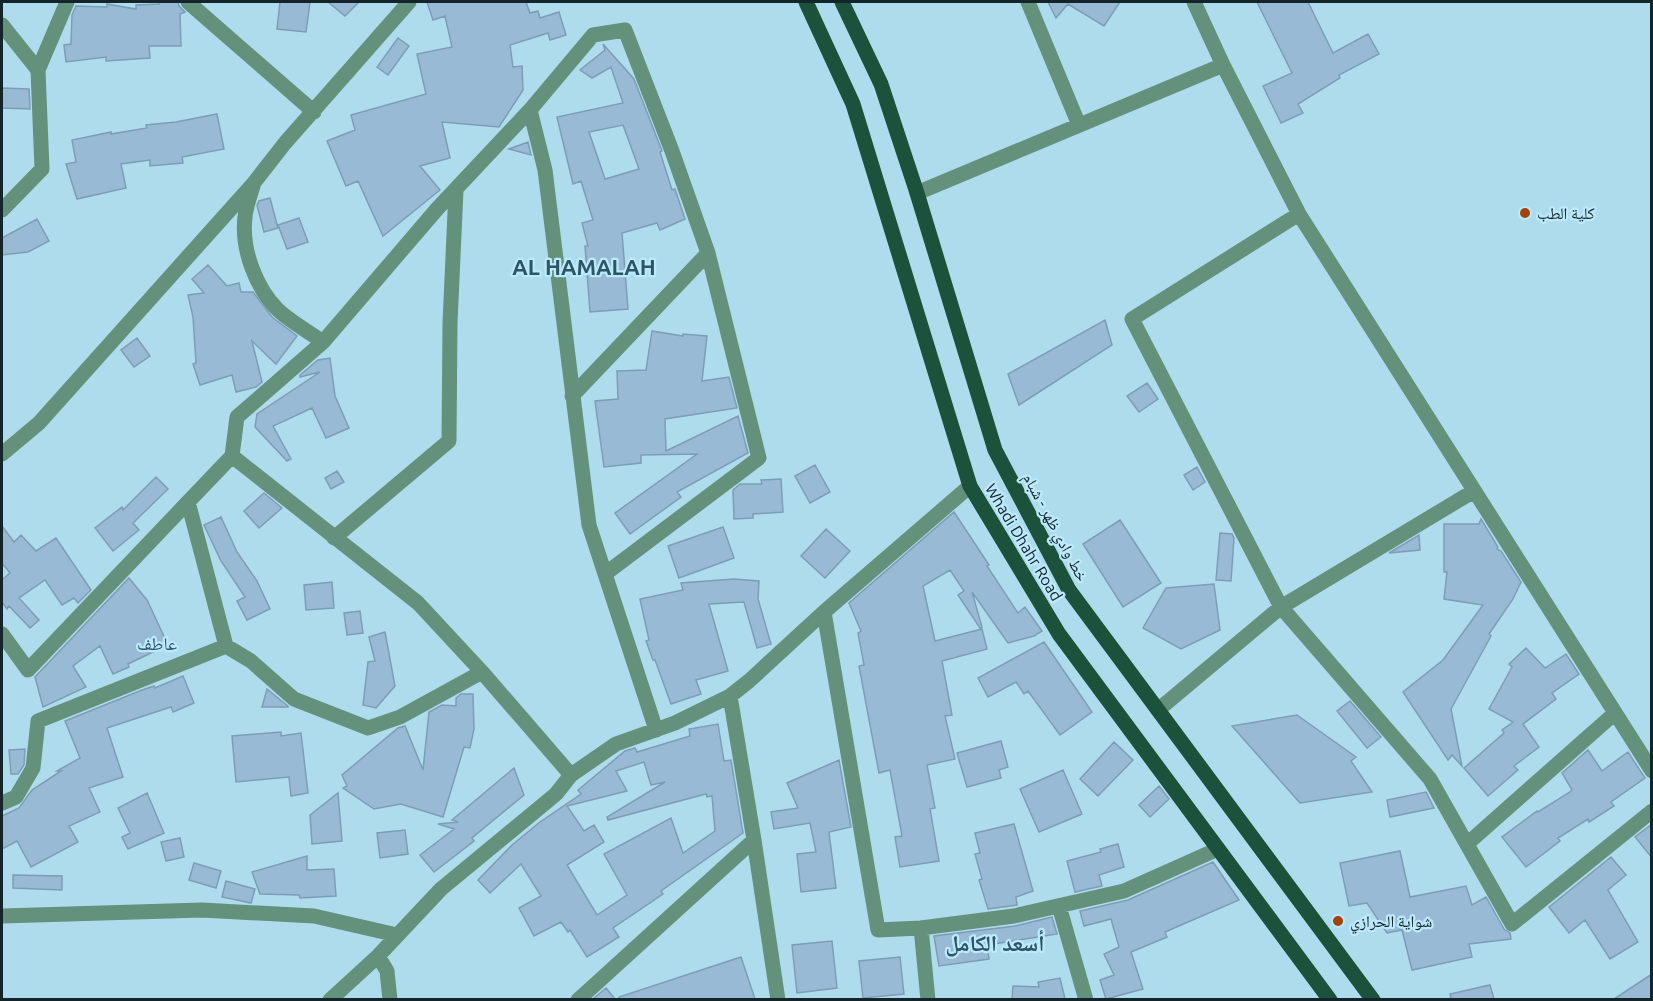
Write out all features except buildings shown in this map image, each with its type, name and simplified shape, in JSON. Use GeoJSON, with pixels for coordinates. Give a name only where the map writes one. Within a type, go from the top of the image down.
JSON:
{"type":"FeatureCollection","features":[{"type":"Feature","properties":{"kind":"main road","name":"Whadi Dhahr Road"},"geometry":{"type":"LineString","coordinates":[[806,2],[853,104],[970,486],[1059,634],[1330,999]]}},
{"type":"Feature","properties":{"kind":"main road","name":"خط وادي ظهر - شبام"},"geometry":{"type":"LineString","coordinates":[[842,2],[881,84],[917,193],[995,450],[1069,590],[1373,999]]}},
{"type":"Feature","properties":{"kind":"street"},"geometry":{"type":"LineString","coordinates":[[2,210],[42,169],[38,70],[67,2]]}},
{"type":"Feature","properties":{"kind":"street"},"geometry":{"type":"LineString","coordinates":[[188,2],[314,112]]}},
{"type":"Feature","properties":{"kind":"street"},"geometry":{"type":"LineString","coordinates":[[2,454],[39,423],[253,184],[285,143],[409,2]]}},
{"type":"Feature","properties":{"kind":"street"},"geometry":{"type":"LineString","coordinates":[[1028,2],[1079,125]]}},
{"type":"Feature","properties":{"kind":"street"},"geometry":{"type":"LineString","coordinates":[[1194,2],[1223,65],[1299,214],[1652,771]]}},
{"type":"Feature","properties":{"kind":"street"},"geometry":{"type":"LineString","coordinates":[[2,25],[38,70]]}},
{"type":"Feature","properties":{"kind":"street"},"geometry":{"type":"LineString","coordinates":[[2,634],[28,670],[232,456],[237,417],[323,342],[437,208],[530,110],[593,35],[625,30],[708,253],[759,458],[605,574]]}},
{"type":"Feature","properties":{"kind":"street"},"geometry":{"type":"LineString","coordinates":[[917,193],[1223,65]]}},
{"type":"Feature","properties":{"kind":"street"},"geometry":{"type":"LineString","coordinates":[[530,110],[545,171],[589,525],[656,730]]}},
{"type":"Feature","properties":{"kind":"street"},"geometry":{"type":"LineString","coordinates":[[253,184],[245,218],[250,261],[259,284],[278,310],[323,342]]}},
{"type":"Feature","properties":{"kind":"street"},"geometry":{"type":"LineString","coordinates":[[334,538],[449,441],[450,323],[456,190]]}},
{"type":"Feature","properties":{"kind":"street"},"geometry":{"type":"LineString","coordinates":[[1299,214],[1132,319],[1281,607],[1430,778],[1512,924],[1652,811]]}},
{"type":"Feature","properties":{"kind":"street"},"geometry":{"type":"LineString","coordinates":[[572,396],[708,253]]}},
{"type":"Feature","properties":{"kind":"street"},"geometry":{"type":"LineString","coordinates":[[232,456],[418,603],[482,672],[571,776]]}},
{"type":"Feature","properties":{"kind":"street"},"geometry":{"type":"LineString","coordinates":[[330,999],[378,956],[441,889],[556,794],[571,776],[616,744],[675,723],[730,696],[970,486]]}},
{"type":"Feature","properties":{"kind":"street"},"geometry":{"type":"LineString","coordinates":[[1158,710],[1281,607],[1474,491]]}},
{"type":"Feature","properties":{"kind":"street"},"geometry":{"type":"LineString","coordinates":[[188,501],[226,646],[251,661],[294,699],[368,728],[400,717],[482,672]]}},
{"type":"Feature","properties":{"kind":"street"},"geometry":{"type":"LineString","coordinates":[[824,612],[878,930],[921,928],[1014,916],[1124,891],[1218,849]]}},
{"type":"Feature","properties":{"kind":"street"},"geometry":{"type":"LineString","coordinates":[[2,804],[16,796],[33,768],[38,721],[226,646]]}},
{"type":"Feature","properties":{"kind":"street"},"geometry":{"type":"LineString","coordinates":[[730,696],[778,999]]}},
{"type":"Feature","properties":{"kind":"street"},"geometry":{"type":"LineString","coordinates":[[1467,844],[1615,713]]}},
{"type":"Feature","properties":{"kind":"street"},"geometry":{"type":"LineString","coordinates":[[578,999],[754,840]]}},
{"type":"Feature","properties":{"kind":"street"},"geometry":{"type":"LineString","coordinates":[[1059,906],[1086,999]]}},
{"type":"Feature","properties":{"kind":"street"},"geometry":{"type":"LineString","coordinates":[[2,916],[202,910],[314,916],[397,935]]}},
{"type":"Feature","properties":{"kind":"street"},"geometry":{"type":"LineString","coordinates":[[921,928],[928,999]]}},
{"type":"Feature","properties":{"kind":"street"},"geometry":{"type":"LineString","coordinates":[[378,956],[387,970],[390,999]]}},
{"type":"Feature","properties":{"kind":"place","name":"كلية الطب"},"geometry":{"type":"Point","coordinates":[1525,213]}},
{"type":"Feature","properties":{"kind":"place","name":"شواية الحرازي"},"geometry":{"type":"Point","coordinates":[1338,921]}},
{"type":"Feature","properties":{"kind":"district","name":"AL HAMALAH"},"geometry":{"type":"Point","coordinates":[584,267]}},
{"type":"Feature","properties":{"kind":"district","name":"عاطف"},"geometry":{"type":"Point","coordinates":[157,644]}},
{"type":"Feature","properties":{"kind":"district","name":"أسعد الكامل"},"geometry":{"type":"Point","coordinates":[995,943]}}]}
